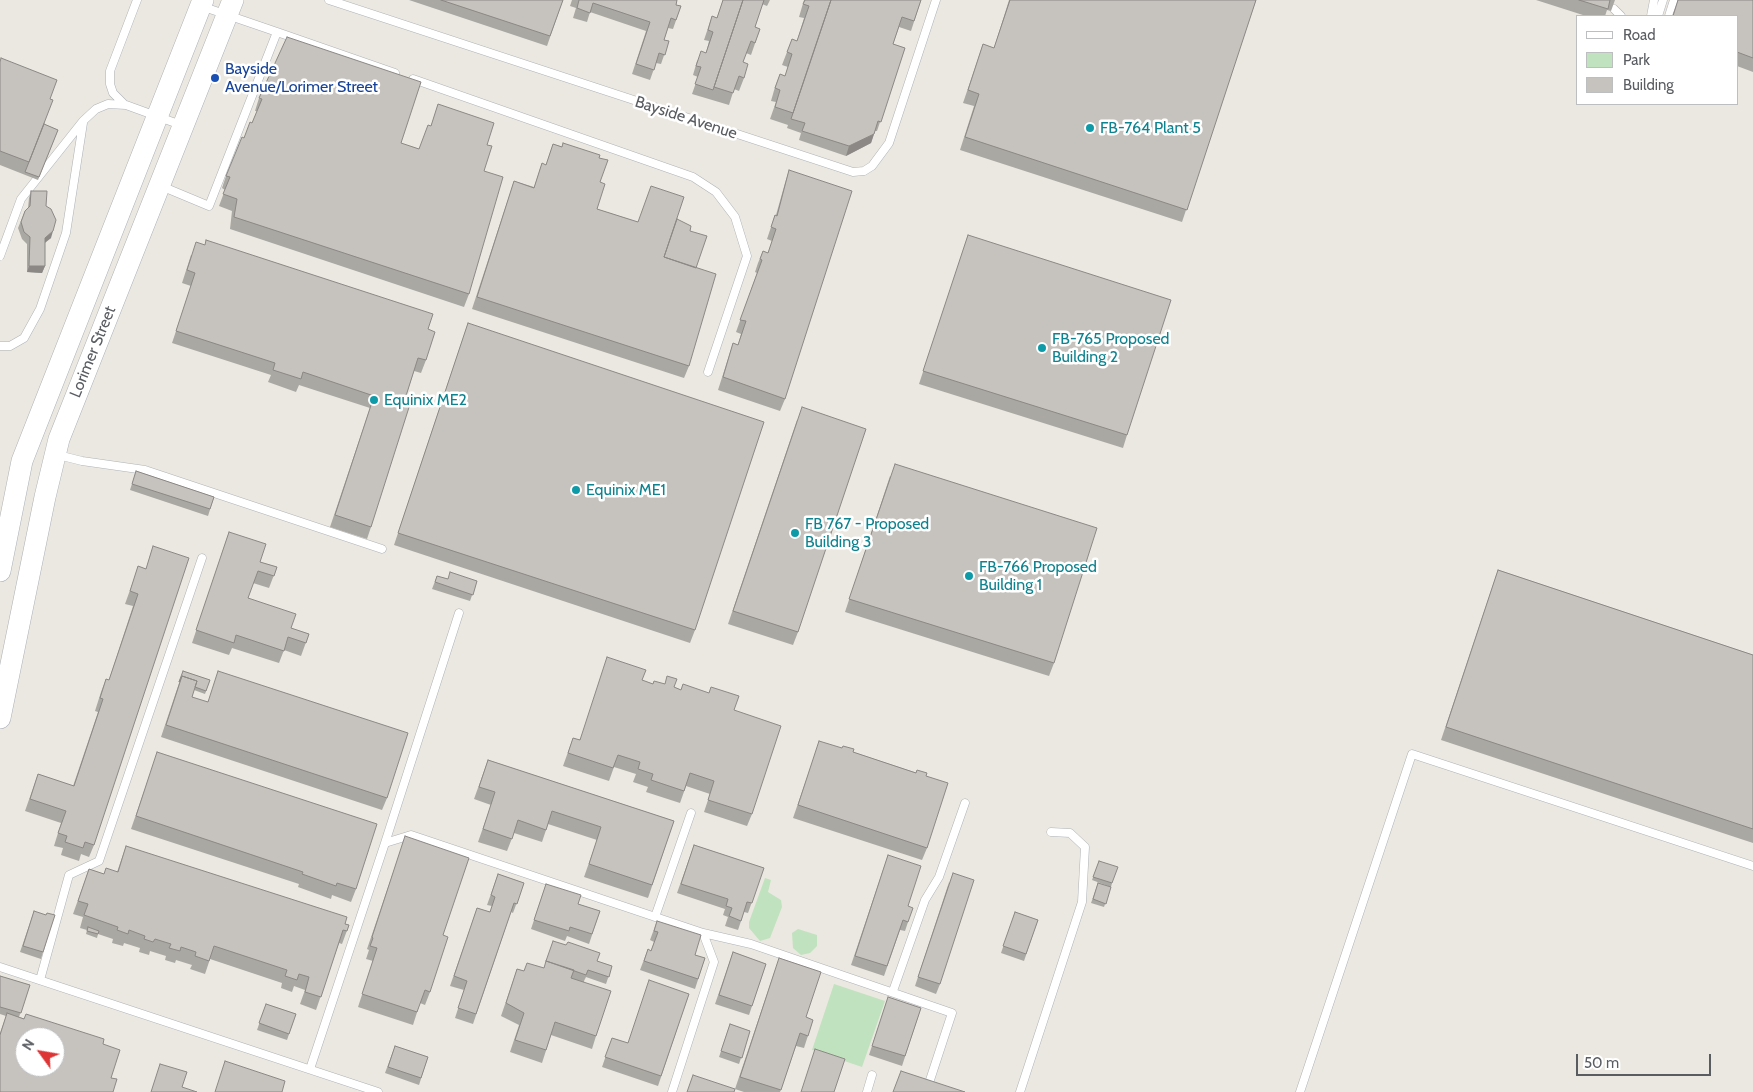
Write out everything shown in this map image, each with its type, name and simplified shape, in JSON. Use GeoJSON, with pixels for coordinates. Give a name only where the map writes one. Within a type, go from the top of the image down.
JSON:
{"type":"FeatureCollection","features":[{"type":"Feature","properties":{"kind":"main road","name":"Lorimer Street"},"geometry":{"type":"LineString","coordinates":[[0,570],[22,461],[202,3]]}},
{"type":"Feature","properties":{"kind":"main road","name":"Lorimer Street"},"geometry":{"type":"LineString","coordinates":[[0,718],[2,693],[54,454],[230,8]]}},
{"type":"Feature","properties":{"kind":"lane"},"geometry":{"type":"LineString","coordinates":[[126,105],[113,93],[110,71],[138,0]]}},
{"type":"Feature","properties":{"kind":"lane","name":"Bayside Avenue"},"geometry":{"type":"LineString","coordinates":[[329,0],[853,172],[864,171],[872,166],[889,143],[936,0]]}},
{"type":"Feature","properties":{"kind":"lane"},"geometry":{"type":"LineString","coordinates":[[1650,15],[1654,0]]}},
{"type":"Feature","properties":{"kind":"lane"},"geometry":{"type":"LineString","coordinates":[[1658,15],[1663,0]]}},
{"type":"Feature","properties":{"kind":"lane"},"geometry":{"type":"LineString","coordinates":[[1669,15],[1674,0]]}},
{"type":"Feature","properties":{"kind":"lane"},"geometry":{"type":"LineString","coordinates":[[202,3],[230,8],[277,32],[693,177],[716,192],[735,217],[747,256],[708,372]]}},
{"type":"Feature","properties":{"kind":"lane"},"geometry":{"type":"LineString","coordinates":[[1614,9],[1620,15]]}},
{"type":"Feature","properties":{"kind":"lane"},"geometry":{"type":"LineString","coordinates":[[159,186],[209,206],[277,32]]}},
{"type":"Feature","properties":{"kind":"lane"},"geometry":{"type":"LineString","coordinates":[[0,256],[21,199],[89,114],[101,106],[116,103],[183,125]]}},
{"type":"Feature","properties":{"kind":"lane"},"geometry":{"type":"LineString","coordinates":[[0,346],[10,346],[24,338],[40,309],[66,233],[83,122]]}},
{"type":"Feature","properties":{"kind":"lane"},"geometry":{"type":"LineString","coordinates":[[54,454],[82,461],[145,470],[382,548]]}},
{"type":"Feature","properties":{"kind":"lane"},"geometry":{"type":"LineString","coordinates":[[40,980],[69,876],[99,861],[202,558]]}},
{"type":"Feature","properties":{"kind":"lane"},"geometry":{"type":"LineString","coordinates":[[310,1069],[459,613]]}},
{"type":"Feature","properties":{"kind":"lane"},"geometry":{"type":"LineString","coordinates":[[1300,1092],[1412,754],[1753,866]]}},
{"type":"Feature","properties":{"kind":"lane"},"geometry":{"type":"LineString","coordinates":[[893,991],[925,900],[939,876],[965,803]]}},
{"type":"Feature","properties":{"kind":"lane"},"geometry":{"type":"LineString","coordinates":[[655,917],[691,813]]}},
{"type":"Feature","properties":{"kind":"lane"},"geometry":{"type":"LineString","coordinates":[[1020,1092],[1082,902],[1085,847],[1070,833],[1051,832]]}},
{"type":"Feature","properties":{"kind":"lane"},"geometry":{"type":"LineString","coordinates":[[385,843],[411,835],[703,933],[751,944],[893,991],[952,1013],[930,1080]]}},
{"type":"Feature","properties":{"kind":"lane"},"geometry":{"type":"LineString","coordinates":[[672,1092],[714,962],[703,933]]}},
{"type":"Feature","properties":{"kind":"lane"},"geometry":{"type":"LineString","coordinates":[[0,967],[378,1092]]}},
{"type":"Feature","properties":{"kind":"lane"},"geometry":{"type":"LineString","coordinates":[[867,1092],[872,1075]]}},
{"type":"Feature","properties":{"kind":"green space"},"geometry":{"type":"Polygon","coordinates":[[[765,878],[771,880],[768,892],[781,900],[782,907],[770,938],[760,941],[749,928],[749,922],[765,878]]]}},
{"type":"Feature","properties":{"kind":"green space"},"geometry":{"type":"Polygon","coordinates":[[[798,929],[817,935],[817,946],[810,953],[801,955],[793,948],[792,933],[798,929]]]}},
{"type":"Feature","properties":{"kind":"green space"},"geometry":{"type":"Polygon","coordinates":[[[834,984],[885,1001],[862,1067],[812,1050],[834,984]]]}},
{"type":"Feature","properties":{"kind":"building"},"geometry":{"type":"Polygon","coordinates":[[[441,0],[563,0],[550,36],[441,0]]]}},
{"type":"Feature","properties":{"kind":"building"},"geometry":{"type":"Polygon","coordinates":[[[579,0],[677,0],[676,5],[681,6],[676,20],[671,18],[664,40],[669,41],[665,55],[659,53],[654,70],[636,64],[650,22],[593,3],[590,13],[577,8],[579,0]]]}},
{"type":"Feature","properties":{"kind":"building"},"geometry":{"type":"Polygon","coordinates":[[[723,0],[743,0],[713,90],[695,84],[701,67],[696,66],[701,51],[706,53],[713,32],[708,30],[712,16],[717,18],[723,0]]]}},
{"type":"Feature","properties":{"kind":"building"},"geometry":{"type":"Polygon","coordinates":[[[743,0],[764,0],[755,27],[760,29],[755,43],[751,41],[743,62],[748,64],[744,78],[739,76],[733,93],[714,87],[743,0]]]}},
{"type":"Feature","properties":{"kind":"building"},"geometry":{"type":"Polygon","coordinates":[[[805,0],[831,0],[793,113],[775,107],[780,90],[775,88],[780,74],[785,76],[792,54],[787,52],[792,39],[797,41],[809,6],[803,4],[805,0]]]}},
{"type":"Feature","properties":{"kind":"building"},"geometry":{"type":"Polygon","coordinates":[[[831,0],[921,0],[914,21],[902,17],[893,44],[905,48],[881,122],[878,121],[874,134],[849,146],[802,131],[805,123],[791,119],[831,0]]]}},
{"type":"Feature","properties":{"kind":"building","name":"FB-764 Plant 5"},"geometry":{"type":"Polygon","coordinates":[[[1010,0],[1256,0],[1187,210],[965,137],[979,94],[968,90],[983,44],[994,48],[1010,0]]]}},
{"type":"Feature","properties":{"kind":"building"},"geometry":{"type":"Polygon","coordinates":[[[1579,0],[1610,0],[1608,9],[1579,0]]]}},
{"type":"Feature","properties":{"kind":"building"},"geometry":{"type":"Polygon","coordinates":[[[1678,0],[1753,0],[1753,58],[1738,52],[1738,15],[1673,15],[1678,0]]]}},
{"type":"Feature","properties":{"kind":"building"},"geometry":{"type":"Polygon","coordinates":[[[287,37],[421,82],[401,143],[419,149],[428,125],[431,126],[438,104],[494,123],[487,145],[492,146],[484,171],[503,177],[469,294],[234,217],[237,199],[223,194],[230,177],[226,176],[242,137],[244,138],[250,122],[252,123],[262,99],[259,98],[287,37]]]}},
{"type":"Feature","properties":{"kind":"building"},"geometry":{"type":"Polygon","coordinates":[[[1,58],[57,80],[50,99],[53,100],[29,162],[0,151],[1,58]]]}},
{"type":"Feature","properties":{"kind":"building"},"geometry":{"type":"Polygon","coordinates":[[[44,124],[58,130],[39,177],[25,172],[44,124]]]}},
{"type":"Feature","properties":{"kind":"building"},"geometry":{"type":"Polygon","coordinates":[[[563,143],[600,155],[599,158],[608,160],[600,182],[605,184],[597,209],[638,222],[651,186],[684,197],[664,257],[716,274],[689,366],[477,297],[514,181],[534,188],[542,163],[546,165],[553,144],[562,147],[563,143]]]}},
{"type":"Feature","properties":{"kind":"building"},"geometry":{"type":"Polygon","coordinates":[[[789,170],[852,191],[785,399],[723,377],[733,343],[738,345],[746,321],[740,320],[762,260],[760,259],[763,251],[768,253],[776,229],[771,227],[775,215],[777,216],[789,170]]]}},
{"type":"Feature","properties":{"kind":"building"},"geometry":{"type":"Polygon","coordinates":[[[31,191],[47,191],[46,206],[51,209],[56,220],[53,231],[45,238],[45,266],[29,266],[30,237],[24,232],[21,222],[25,211],[30,206],[31,191]]]}},
{"type":"Feature","properties":{"kind":"building"},"geometry":{"type":"Polygon","coordinates":[[[677,219],[691,226],[690,231],[707,236],[696,268],[664,257],[677,219]]]}},
{"type":"Feature","properties":{"kind":"building","name":"FB-765 Proposed Building 2"},"geometry":{"type":"Polygon","coordinates":[[[968,235],[1171,300],[1127,435],[923,371],[968,235]]]}},
{"type":"Feature","properties":{"kind":"building","name":"Equinix ME2"},"geometry":{"type":"Polygon","coordinates":[[[206,240],[433,314],[428,329],[435,332],[426,360],[418,358],[405,399],[411,401],[371,527],[335,515],[374,396],[303,372],[301,379],[273,370],[275,363],[176,331],[195,273],[187,270],[196,242],[205,245],[206,240]]]}},
{"type":"Feature","properties":{"kind":"building","name":"Equinix ME1"},"geometry":{"type":"Polygon","coordinates":[[[468,323],[764,422],[695,630],[398,533],[468,323]]]}},
{"type":"Feature","properties":{"kind":"building","name":"FB 767 - Proposed Building 3"},"geometry":{"type":"Polygon","coordinates":[[[802,407],[866,429],[798,632],[733,611],[802,407]]]}},
{"type":"Feature","properties":{"kind":"building","name":"FB-766 Proposed Building 1"},"geometry":{"type":"Polygon","coordinates":[[[895,464],[1097,528],[1054,663],[849,599],[895,464]]]}},
{"type":"Feature","properties":{"kind":"building"},"geometry":{"type":"Polygon","coordinates":[[[136,471],[214,497],[210,509],[132,484],[136,471]]]}},
{"type":"Feature","properties":{"kind":"building"},"geometry":{"type":"Polygon","coordinates":[[[229,532],[266,544],[260,562],[277,567],[274,576],[258,571],[248,598],[296,614],[291,628],[309,634],[306,643],[288,637],[284,651],[236,635],[234,643],[196,630],[229,532]]]}},
{"type":"Feature","properties":{"kind":"building"},"geometry":{"type":"Polygon","coordinates":[[[153,546],[189,558],[94,845],[85,842],[83,848],[65,842],[67,836],[58,833],[66,811],[30,799],[38,774],[74,786],[103,699],[100,698],[106,679],[109,680],[138,594],[130,591],[138,566],[146,569],[153,546]]]}},
{"type":"Feature","properties":{"kind":"building"},"geometry":{"type":"Polygon","coordinates":[[[1498,570],[1753,655],[1753,829],[1446,727],[1498,570]]]}},
{"type":"Feature","properties":{"kind":"building"},"geometry":{"type":"Polygon","coordinates":[[[450,572],[477,581],[473,595],[435,582],[437,576],[448,579],[450,572]]]}},
{"type":"Feature","properties":{"kind":"building"},"geometry":{"type":"Polygon","coordinates":[[[607,657],[646,670],[642,680],[653,684],[654,681],[665,684],[667,676],[677,679],[674,687],[681,690],[683,684],[709,693],[711,687],[739,696],[734,710],[781,726],[752,814],[708,800],[714,781],[690,773],[684,791],[651,780],[653,774],[638,769],[640,762],[618,755],[613,768],[568,753],[573,738],[580,740],[607,657]]]}},
{"type":"Feature","properties":{"kind":"building"},"geometry":{"type":"Polygon","coordinates":[[[183,671],[210,680],[206,691],[195,687],[197,681],[182,676],[179,682],[183,671]]]}},
{"type":"Feature","properties":{"kind":"building"},"geometry":{"type":"Polygon","coordinates":[[[218,671],[408,733],[387,798],[166,725],[182,676],[197,681],[192,697],[208,702],[218,671]]]}},
{"type":"Feature","properties":{"kind":"building"},"geometry":{"type":"Polygon","coordinates":[[[819,741],[842,748],[843,746],[854,749],[853,752],[916,773],[917,770],[927,773],[926,776],[948,783],[927,848],[798,805],[819,741]]]}},
{"type":"Feature","properties":{"kind":"building"},"geometry":{"type":"Polygon","coordinates":[[[157,752],[377,824],[356,889],[337,883],[336,886],[302,874],[303,872],[136,816],[157,752]]]}},
{"type":"Feature","properties":{"kind":"building"},"geometry":{"type":"Polygon","coordinates":[[[488,760],[674,821],[652,885],[589,864],[601,827],[552,811],[546,830],[518,820],[512,839],[483,829],[495,792],[479,787],[488,760]]]}},
{"type":"Feature","properties":{"kind":"building"},"geometry":{"type":"Polygon","coordinates":[[[405,836],[469,858],[443,935],[448,937],[430,992],[425,990],[417,1012],[362,994],[377,948],[370,946],[372,937],[405,836]]]}},
{"type":"Feature","properties":{"kind":"building"},"geometry":{"type":"Polygon","coordinates":[[[694,845],[764,868],[752,903],[747,902],[741,921],[729,916],[732,908],[726,906],[728,899],[681,884],[694,845]]]}},
{"type":"Feature","properties":{"kind":"building"},"geometry":{"type":"Polygon","coordinates":[[[126,846],[347,917],[345,924],[349,925],[347,931],[343,930],[321,997],[305,992],[309,977],[299,974],[297,980],[285,976],[287,970],[214,946],[209,961],[195,956],[196,952],[181,947],[180,951],[169,948],[171,944],[155,939],[153,942],[144,939],[145,936],[129,930],[128,934],[117,930],[118,927],[84,915],[88,904],[78,901],[89,869],[104,874],[106,868],[118,872],[126,846]]]}},
{"type":"Feature","properties":{"kind":"building"},"geometry":{"type":"Polygon","coordinates":[[[888,855],[921,866],[908,906],[913,908],[908,922],[903,920],[887,966],[855,956],[888,855]]]}},
{"type":"Feature","properties":{"kind":"building"},"geometry":{"type":"Polygon","coordinates":[[[1099,861],[1118,867],[1112,883],[1093,877],[1099,861]]]}},
{"type":"Feature","properties":{"kind":"building"},"geometry":{"type":"Polygon","coordinates":[[[953,873],[974,880],[940,984],[918,977],[953,873]]]}},
{"type":"Feature","properties":{"kind":"building"},"geometry":{"type":"Polygon","coordinates":[[[498,874],[524,883],[517,904],[514,903],[476,1014],[458,1008],[467,981],[454,976],[477,908],[490,912],[495,897],[491,895],[498,874]]]}},
{"type":"Feature","properties":{"kind":"building"},"geometry":{"type":"Polygon","coordinates":[[[1098,883],[1111,887],[1106,904],[1093,899],[1098,883]]]}},
{"type":"Feature","properties":{"kind":"building"},"geometry":{"type":"Polygon","coordinates":[[[546,884],[581,895],[578,904],[600,911],[592,934],[570,927],[569,931],[534,920],[546,884]]]}},
{"type":"Feature","properties":{"kind":"building"},"geometry":{"type":"Polygon","coordinates":[[[34,911],[46,915],[47,913],[55,915],[43,952],[23,946],[34,911]]]}},
{"type":"Feature","properties":{"kind":"building"},"geometry":{"type":"Polygon","coordinates":[[[1015,912],[1038,920],[1026,954],[1003,946],[1015,912]]]}},
{"type":"Feature","properties":{"kind":"building"},"geometry":{"type":"Polygon","coordinates":[[[657,921],[701,935],[695,955],[705,958],[698,979],[644,961],[648,949],[651,951],[658,932],[654,931],[657,921]]]}},
{"type":"Feature","properties":{"kind":"building"},"geometry":{"type":"Polygon","coordinates":[[[88,927],[99,931],[98,934],[87,931],[88,927]]]}},
{"type":"Feature","properties":{"kind":"building"},"geometry":{"type":"Polygon","coordinates":[[[553,941],[566,945],[568,942],[600,953],[597,961],[612,966],[609,977],[588,970],[586,975],[546,961],[553,941]]]}},
{"type":"Feature","properties":{"kind":"building"},"geometry":{"type":"Polygon","coordinates":[[[733,952],[766,964],[752,1006],[719,995],[733,952]]]}},
{"type":"Feature","properties":{"kind":"building"},"geometry":{"type":"Polygon","coordinates":[[[779,958],[821,972],[806,1017],[813,1020],[808,1036],[800,1033],[781,1090],[740,1077],[779,958]]]}},
{"type":"Feature","properties":{"kind":"building"},"geometry":{"type":"Polygon","coordinates":[[[546,961],[574,970],[571,978],[611,991],[596,1036],[555,1022],[546,1050],[515,1040],[524,1013],[506,1003],[517,969],[524,971],[527,963],[544,968],[546,961]]]}},
{"type":"Feature","properties":{"kind":"building"},"geometry":{"type":"Polygon","coordinates":[[[0,976],[30,985],[21,1013],[0,1007],[0,976]]]}},
{"type":"Feature","properties":{"kind":"building"},"geometry":{"type":"Polygon","coordinates":[[[649,980],[689,994],[661,1076],[605,1057],[612,1038],[628,1043],[649,980]]]}},
{"type":"Feature","properties":{"kind":"building"},"geometry":{"type":"Polygon","coordinates":[[[888,997],[921,1008],[905,1056],[872,1046],[888,997]]]}},
{"type":"Feature","properties":{"kind":"building"},"geometry":{"type":"Polygon","coordinates":[[[266,1004],[296,1014],[289,1034],[259,1023],[266,1004]]]}},
{"type":"Feature","properties":{"kind":"building"},"geometry":{"type":"Polygon","coordinates":[[[7,1013],[24,1019],[26,1014],[104,1039],[103,1044],[120,1050],[111,1078],[117,1079],[113,1092],[0,1092],[0,1035],[7,1013]]]}},
{"type":"Feature","properties":{"kind":"building"},"geometry":{"type":"Polygon","coordinates":[[[730,1024],[750,1031],[742,1058],[721,1051],[730,1024]]]}},
{"type":"Feature","properties":{"kind":"building"},"geometry":{"type":"Polygon","coordinates":[[[395,1046],[428,1057],[421,1078],[388,1067],[395,1046]]]}},
{"type":"Feature","properties":{"kind":"building"},"geometry":{"type":"Polygon","coordinates":[[[815,1049],[845,1059],[834,1092],[801,1092],[815,1049]]]}},
{"type":"Feature","properties":{"kind":"building"},"geometry":{"type":"Polygon","coordinates":[[[225,1061],[285,1081],[282,1092],[215,1092],[225,1061]]]}},
{"type":"Feature","properties":{"kind":"building"},"geometry":{"type":"Polygon","coordinates":[[[160,1064],[187,1072],[182,1087],[197,1092],[151,1092],[160,1064]]]}},
{"type":"Feature","properties":{"kind":"building"},"geometry":{"type":"Polygon","coordinates":[[[901,1071],[965,1092],[893,1092],[901,1071]]]}},
{"type":"Feature","properties":{"kind":"building"},"geometry":{"type":"Polygon","coordinates":[[[693,1075],[735,1089],[734,1092],[687,1092],[693,1075]]]}},
{"type":"Feature","properties":{"kind":"place","name":"Bayside Avenue/Lorimer Street"},"geometry":{"type":"Point","coordinates":[215,78]}},
{"type":"Feature","properties":{"kind":"place","name":"FB-764 Plant 5"},"geometry":{"type":"Point","coordinates":[1090,128]}},
{"type":"Feature","properties":{"kind":"place","name":"FB-765 Proposed Building 2"},"geometry":{"type":"Point","coordinates":[1042,348]}},
{"type":"Feature","properties":{"kind":"place","name":"Equinix ME2"},"geometry":{"type":"Point","coordinates":[374,400]}},
{"type":"Feature","properties":{"kind":"place","name":"Equinix ME1"},"geometry":{"type":"Point","coordinates":[576,490]}},
{"type":"Feature","properties":{"kind":"place","name":"FB 767 - Proposed Building 3"},"geometry":{"type":"Point","coordinates":[795,533]}},
{"type":"Feature","properties":{"kind":"place","name":"FB-766 Proposed Building 1"},"geometry":{"type":"Point","coordinates":[969,576]}}]}
